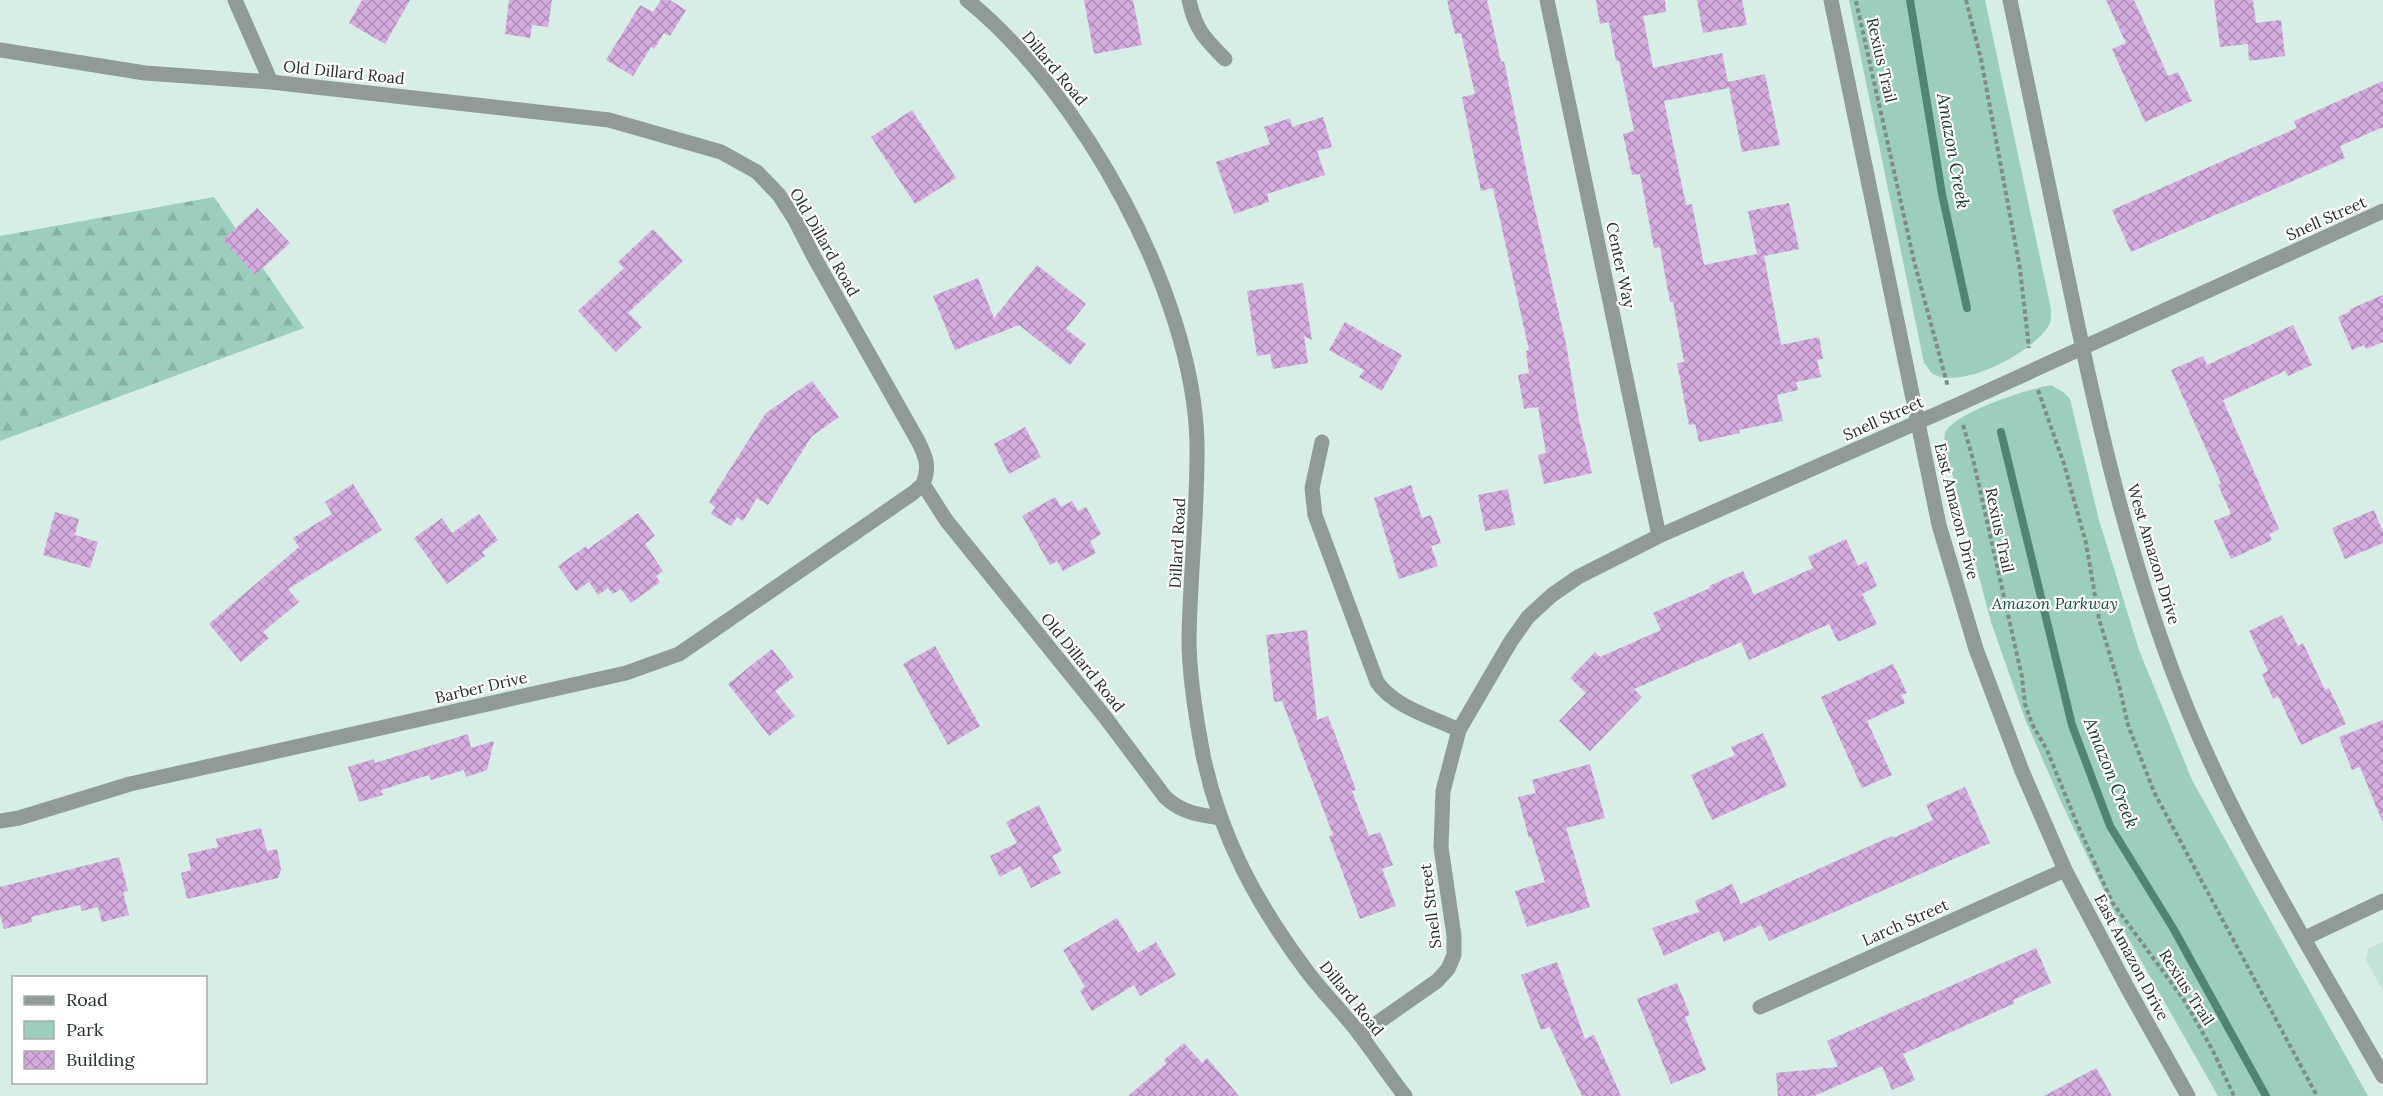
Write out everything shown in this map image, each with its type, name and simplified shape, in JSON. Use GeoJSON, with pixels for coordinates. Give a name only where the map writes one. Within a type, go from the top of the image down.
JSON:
{"type":"FeatureCollection","features":[{"type":"Feature","properties":{"kind":"street"},"geometry":{"type":"LineString","coordinates":[[235,0],[271,81]]}},
{"type":"Feature","properties":{"kind":"street","name":"Dillard Road"},"geometry":{"type":"LineString","coordinates":[[967,0],[1019,51],[1081,128],[1125,205],[1152,261],[1183,344],[1194,396],[1197,439],[1197,510],[1189,641],[1195,708],[1202,748],[1221,818],[1245,877],[1263,909],[1308,972],[1360,1035],[1405,1096]]}},
{"type":"Feature","properties":{"kind":"street"},"geometry":{"type":"LineString","coordinates":[[1189,0],[1202,36],[1225,59]]}},
{"type":"Feature","properties":{"kind":"street","name":"Center Way"},"geometry":{"type":"LineString","coordinates":[[1547,0],[1659,536]]}},
{"type":"Feature","properties":{"kind":"street","name":"East Amazon Drive"},"geometry":{"type":"LineString","coordinates":[[1831,0],[1939,525],[1976,649],[2022,771],[2065,870],[2188,1096]]}},
{"type":"Feature","properties":{"kind":"street","name":"West Amazon Drive"},"geometry":{"type":"LineString","coordinates":[[2010,0],[2082,348],[2121,516],[2146,599],[2180,690],[2216,774],[2255,851],[2383,1076]]}},
{"type":"Feature","properties":{"kind":"street","name":"Old Dillard Road"},"geometry":{"type":"LineString","coordinates":[[0,50],[145,73],[271,81],[609,120],[721,152],[757,172],[778,195],[795,220],[918,441],[927,461],[927,472],[923,484],[946,520],[1105,717],[1165,797],[1173,805],[1188,813],[1221,818]]}},
{"type":"Feature","properties":{"kind":"street","name":"Snell Street"},"geometry":{"type":"LineString","coordinates":[[1360,1035],[1437,981],[1448,969],[1454,955],[1454,936],[1441,847],[1443,791],[1459,730],[1511,640],[1528,617],[1552,595],[1578,577],[1659,536],[1957,405],[2383,211]]}},
{"type":"Feature","properties":{"kind":"street"},"geometry":{"type":"LineString","coordinates":[[1322,442],[1312,488],[1315,515],[1377,682],[1383,691],[1394,699],[1459,730]]}},
{"type":"Feature","properties":{"kind":"street","name":"Barber Drive"},"geometry":{"type":"LineString","coordinates":[[0,821],[19,818],[130,784],[626,673],[679,654],[923,484]]}},
{"type":"Feature","properties":{"kind":"street","name":"Larch Street"},"geometry":{"type":"LineString","coordinates":[[1760,1008],[2065,870]]}},
{"type":"Feature","properties":{"kind":"street"},"geometry":{"type":"LineString","coordinates":[[2305,938],[2383,901]]}},
{"type":"Feature","properties":{"kind":"path","name":"Rexius Trail"},"geometry":{"type":"LineString","coordinates":[[1856,0],[1914,261],[1946,383],[1957,405],[1973,459],[2022,677],[2025,704],[2112,902],[2184,1000],[2213,1051],[2234,1096]]}},
{"type":"Feature","properties":{"kind":"path"},"geometry":{"type":"LineString","coordinates":[[1966,0],[1981,59],[2020,269],[2031,371],[2064,464],[2086,543],[2099,619],[2132,736],[2154,792],[2317,1096]]}},
{"type":"Feature","properties":{"kind":"shaded area"},"geometry":{"type":"Polygon","coordinates":[[[2383,942],[2383,991],[2366,960],[2368,949],[2383,942]]]}},
{"type":"Feature","properties":{"kind":"green space"},"geometry":{"type":"Polygon","coordinates":[[[1849,0],[1985,0],[2051,309],[2050,323],[2043,334],[2031,345],[1998,365],[1961,377],[1946,378],[1933,374],[1924,363],[1849,0]]]}},
{"type":"Feature","properties":{"kind":"green space"},"geometry":{"type":"Polygon","coordinates":[[[214,197],[304,328],[0,441],[0,236],[214,197]]]}},
{"type":"Feature","properties":{"kind":"green space","name":"Amazon Parkway"},"geometry":{"type":"Polygon","coordinates":[[[2051,385],[2070,399],[2099,520],[2139,650],[2192,780],[2368,1096],[2218,1096],[2119,922],[2063,806],[2025,719],[1991,622],[1944,442],[1945,433],[1962,417],[2010,396],[2051,385]]]}},
{"type":"Feature","properties":{"kind":"building"},"geometry":{"type":"Polygon","coordinates":[[[362,0],[410,0],[385,44],[349,23],[362,0]]]}},
{"type":"Feature","properties":{"kind":"building"},"geometry":{"type":"Polygon","coordinates":[[[509,0],[552,0],[548,27],[532,25],[530,38],[505,34],[509,0]]]}},
{"type":"Feature","properties":{"kind":"building"},"geometry":{"type":"Polygon","coordinates":[[[661,0],[670,0],[686,10],[670,36],[664,33],[654,49],[651,47],[633,76],[606,60],[640,5],[653,12],[661,0]]]}},
{"type":"Feature","properties":{"kind":"building"},"geometry":{"type":"Polygon","coordinates":[[[1084,0],[1133,0],[1142,45],[1094,54],[1084,0]]]}},
{"type":"Feature","properties":{"kind":"building"},"geometry":{"type":"Polygon","coordinates":[[[1447,0],[1487,0],[1501,62],[1504,61],[1592,473],[1544,484],[1538,455],[1546,453],[1538,407],[1524,409],[1518,375],[1529,373],[1526,351],[1529,350],[1493,188],[1481,191],[1462,97],[1475,94],[1461,33],[1455,34],[1447,0]]]}},
{"type":"Feature","properties":{"kind":"building"},"geometry":{"type":"Polygon","coordinates":[[[1596,0],[1665,0],[1666,12],[1643,16],[1653,68],[1722,53],[1728,82],[1765,74],[1780,145],[1742,152],[1729,88],[1664,101],[1686,205],[1692,204],[1704,265],[1757,254],[1748,211],[1789,203],[1799,249],[1764,256],[1781,345],[1819,337],[1823,359],[1817,360],[1821,377],[1796,382],[1798,390],[1777,395],[1783,421],[1739,430],[1740,433],[1699,442],[1695,424],[1689,425],[1677,363],[1684,362],[1673,302],[1670,302],[1660,247],[1654,248],[1640,174],[1632,175],[1623,134],[1634,131],[1619,61],[1616,61],[1609,22],[1600,24],[1596,0]]]}},
{"type":"Feature","properties":{"kind":"building"},"geometry":{"type":"Polygon","coordinates":[[[1697,0],[1742,0],[1747,25],[1703,33],[1697,0]]]}},
{"type":"Feature","properties":{"kind":"building"},"geometry":{"type":"Polygon","coordinates":[[[2106,0],[2134,0],[2168,76],[2178,72],[2192,101],[2145,122],[2112,49],[2126,43],[2106,0]]]}},
{"type":"Feature","properties":{"kind":"building"},"geometry":{"type":"Polygon","coordinates":[[[2214,0],[2253,0],[2256,23],[2281,20],[2285,56],[2249,61],[2248,44],[2220,47],[2214,0]]]}},
{"type":"Feature","properties":{"kind":"building"},"geometry":{"type":"Polygon","coordinates":[[[2383,81],[2383,127],[2340,146],[2345,158],[2131,252],[2112,210],[2297,128],[2294,121],[2383,81]]]}},
{"type":"Feature","properties":{"kind":"building"},"geometry":{"type":"Polygon","coordinates":[[[912,110],[956,178],[915,204],[871,137],[912,110]]]}},
{"type":"Feature","properties":{"kind":"building"},"geometry":{"type":"Polygon","coordinates":[[[1323,117],[1332,147],[1317,151],[1325,175],[1267,194],[1269,202],[1234,214],[1216,162],[1270,144],[1264,127],[1290,118],[1292,127],[1323,117]]]}},
{"type":"Feature","properties":{"kind":"building"},"geometry":{"type":"Polygon","coordinates":[[[257,208],[290,243],[255,275],[223,240],[257,208]]]}},
{"type":"Feature","properties":{"kind":"building"},"geometry":{"type":"Polygon","coordinates":[[[653,229],[683,261],[628,313],[642,327],[616,352],[578,311],[624,268],[618,262],[653,229]]]}},
{"type":"Feature","properties":{"kind":"building"},"geometry":{"type":"Polygon","coordinates":[[[1037,265],[1086,304],[1066,329],[1086,344],[1070,365],[1019,325],[955,350],[933,296],[978,278],[994,318],[1037,265]]]}},
{"type":"Feature","properties":{"kind":"building"},"geometry":{"type":"Polygon","coordinates":[[[1303,283],[1312,340],[1304,336],[1308,363],[1273,369],[1270,354],[1257,356],[1247,291],[1303,283]]]}},
{"type":"Feature","properties":{"kind":"building"},"geometry":{"type":"Polygon","coordinates":[[[2383,295],[2383,342],[2366,349],[2364,345],[2352,350],[2338,317],[2351,311],[2350,309],[2383,295]]]}},
{"type":"Feature","properties":{"kind":"building"},"geometry":{"type":"Polygon","coordinates":[[[1345,322],[1402,355],[1382,391],[1359,377],[1364,370],[1329,350],[1345,322]]]}},
{"type":"Feature","properties":{"kind":"building"},"geometry":{"type":"Polygon","coordinates":[[[2293,325],[2312,365],[2288,376],[2285,371],[2223,400],[2279,529],[2269,534],[2272,540],[2231,559],[2214,521],[2231,514],[2218,485],[2221,483],[2171,370],[2203,356],[2207,365],[2293,325]]]}},
{"type":"Feature","properties":{"kind":"building"},"geometry":{"type":"Polygon","coordinates":[[[812,381],[839,417],[812,436],[768,505],[757,498],[743,521],[737,517],[731,526],[711,514],[715,507],[709,502],[766,413],[812,381]]]}},
{"type":"Feature","properties":{"kind":"building"},"geometry":{"type":"Polygon","coordinates":[[[1025,427],[1041,457],[1009,474],[994,444],[1025,427]]]}},
{"type":"Feature","properties":{"kind":"building"},"geometry":{"type":"Polygon","coordinates":[[[353,484],[382,530],[288,589],[299,602],[263,632],[269,638],[241,662],[209,624],[299,547],[293,538],[332,514],[325,502],[353,484]]]}},
{"type":"Feature","properties":{"kind":"building"},"geometry":{"type":"Polygon","coordinates":[[[1411,485],[1422,518],[1431,515],[1441,543],[1431,546],[1438,566],[1399,579],[1374,498],[1411,485]]]}},
{"type":"Feature","properties":{"kind":"building"},"geometry":{"type":"Polygon","coordinates":[[[1508,489],[1515,525],[1485,531],[1478,495],[1508,489]]]}},
{"type":"Feature","properties":{"kind":"building"},"geometry":{"type":"Polygon","coordinates":[[[1055,497],[1061,507],[1072,501],[1078,511],[1086,507],[1101,534],[1090,541],[1096,553],[1063,571],[1057,561],[1050,565],[1022,516],[1055,497]]]}},
{"type":"Feature","properties":{"kind":"building"},"geometry":{"type":"Polygon","coordinates":[[[2374,510],[2383,532],[2383,543],[2345,559],[2332,528],[2374,510]]]}},
{"type":"Feature","properties":{"kind":"building"},"geometry":{"type":"Polygon","coordinates":[[[55,512],[79,519],[75,535],[98,542],[90,568],[43,555],[55,512]]]}},
{"type":"Feature","properties":{"kind":"building"},"geometry":{"type":"Polygon","coordinates":[[[638,513],[655,536],[645,544],[663,571],[656,576],[660,582],[631,603],[621,589],[613,594],[608,588],[598,595],[589,582],[576,591],[558,566],[586,546],[588,549],[638,513]]]}},
{"type":"Feature","properties":{"kind":"building"},"geometry":{"type":"Polygon","coordinates":[[[479,514],[498,540],[482,552],[485,556],[447,584],[414,538],[442,518],[452,533],[479,514]]]}},
{"type":"Feature","properties":{"kind":"building"},"geometry":{"type":"Polygon","coordinates":[[[1846,539],[1858,566],[1866,561],[1877,586],[1862,594],[1877,624],[1838,642],[1829,624],[1749,660],[1741,642],[1634,689],[1642,697],[1590,751],[1559,721],[1586,693],[1570,678],[1595,652],[1600,657],[1661,630],[1653,613],[1743,571],[1754,595],[1813,568],[1808,557],[1846,539]]]}},
{"type":"Feature","properties":{"kind":"building"},"geometry":{"type":"Polygon","coordinates":[[[2282,615],[2298,646],[2303,643],[2325,690],[2329,688],[2346,724],[2301,745],[2278,696],[2273,699],[2262,674],[2268,671],[2249,631],[2282,615]]]}},
{"type":"Feature","properties":{"kind":"building"},"geometry":{"type":"Polygon","coordinates":[[[1307,630],[1317,720],[1328,716],[1356,790],[1352,791],[1369,836],[1380,832],[1393,865],[1382,869],[1396,906],[1360,919],[1329,836],[1333,835],[1282,701],[1274,702],[1266,635],[1307,630]]]}},
{"type":"Feature","properties":{"kind":"building"},"geometry":{"type":"Polygon","coordinates":[[[935,646],[980,726],[948,745],[903,664],[935,646]]]}},
{"type":"Feature","properties":{"kind":"building"},"geometry":{"type":"Polygon","coordinates":[[[772,649],[794,677],[775,691],[795,716],[769,736],[728,684],[772,649]]]}},
{"type":"Feature","properties":{"kind":"building"},"geometry":{"type":"Polygon","coordinates":[[[1893,664],[1907,693],[1901,695],[1905,703],[1867,721],[1892,775],[1862,788],[1821,697],[1893,664]]]}},
{"type":"Feature","properties":{"kind":"building"},"geometry":{"type":"Polygon","coordinates":[[[2383,720],[2382,821],[2360,767],[2352,770],[2339,737],[2383,720]]]}},
{"type":"Feature","properties":{"kind":"building"},"geometry":{"type":"Polygon","coordinates":[[[1763,733],[1787,786],[1712,820],[1691,775],[1735,755],[1731,747],[1763,733]]]}},
{"type":"Feature","properties":{"kind":"building"},"geometry":{"type":"Polygon","coordinates":[[[468,734],[471,748],[494,741],[487,770],[466,777],[464,770],[431,780],[429,775],[381,790],[383,795],[359,802],[348,767],[374,759],[375,763],[468,734]]]}},
{"type":"Feature","properties":{"kind":"building"},"geometry":{"type":"Polygon","coordinates":[[[1590,764],[1605,818],[1566,828],[1590,907],[1527,927],[1515,891],[1545,882],[1531,837],[1529,838],[1518,797],[1536,793],[1532,780],[1590,764]]]}},
{"type":"Feature","properties":{"kind":"building"},"geometry":{"type":"Polygon","coordinates":[[[1965,787],[1990,843],[1769,941],[1761,925],[1724,942],[1719,931],[1664,956],[1652,928],[1699,912],[1695,901],[1732,884],[1741,904],[1933,820],[1926,805],[1965,787]]]}},
{"type":"Feature","properties":{"kind":"building"},"geometry":{"type":"Polygon","coordinates":[[[1039,805],[1062,851],[1052,856],[1061,873],[1031,888],[1020,866],[1000,877],[990,856],[1017,843],[1006,822],[1039,805]]]}},
{"type":"Feature","properties":{"kind":"building"},"geometry":{"type":"Polygon","coordinates":[[[261,828],[267,851],[277,849],[281,869],[278,878],[187,899],[181,873],[191,870],[188,854],[218,847],[216,839],[261,828]]]}},
{"type":"Feature","properties":{"kind":"building"},"geometry":{"type":"Polygon","coordinates":[[[119,857],[128,891],[123,892],[129,915],[102,922],[98,907],[82,911],[80,905],[31,917],[32,922],[4,929],[0,915],[0,887],[119,857]]]}},
{"type":"Feature","properties":{"kind":"building"},"geometry":{"type":"Polygon","coordinates":[[[1117,918],[1138,953],[1156,942],[1176,975],[1140,996],[1134,985],[1092,1011],[1080,991],[1085,987],[1063,950],[1117,918]]]}},
{"type":"Feature","properties":{"kind":"building"},"geometry":{"type":"Polygon","coordinates":[[[2036,948],[2051,983],[2013,1000],[2015,1003],[1903,1054],[1915,1080],[1892,1090],[1882,1066],[1814,1096],[1778,1096],[1776,1073],[1838,1067],[1827,1041],[2036,948]]]}},
{"type":"Feature","properties":{"kind":"building"},"geometry":{"type":"Polygon","coordinates":[[[1557,962],[1585,1039],[1594,1035],[1621,1096],[1582,1096],[1550,1027],[1541,1030],[1521,975],[1557,962]]]}},
{"type":"Feature","properties":{"kind":"building"},"geometry":{"type":"Polygon","coordinates":[[[1677,983],[1690,1015],[1685,1017],[1706,1070],[1671,1084],[1637,999],[1677,983]]]}},
{"type":"Feature","properties":{"kind":"building"},"geometry":{"type":"Polygon","coordinates":[[[1184,1043],[1202,1063],[1207,1058],[1239,1096],[1128,1096],[1166,1064],[1164,1060],[1184,1043]]]}},
{"type":"Feature","properties":{"kind":"building"},"geometry":{"type":"Polygon","coordinates":[[[2096,1068],[2112,1096],[2044,1096],[2096,1068]]]}},
{"type":"Feature","properties":{"kind":"waterway","name":"Amazon Creek"},"geometry":{"type":"LineString","coordinates":[[1910,0],[1942,194],[1967,308]]}},
{"type":"Feature","properties":{"kind":"waterway","name":"Amazon Creek"},"geometry":{"type":"LineString","coordinates":[[2001,432],[2072,725],[2110,826],[2173,928],[2266,1096]]}}]}
